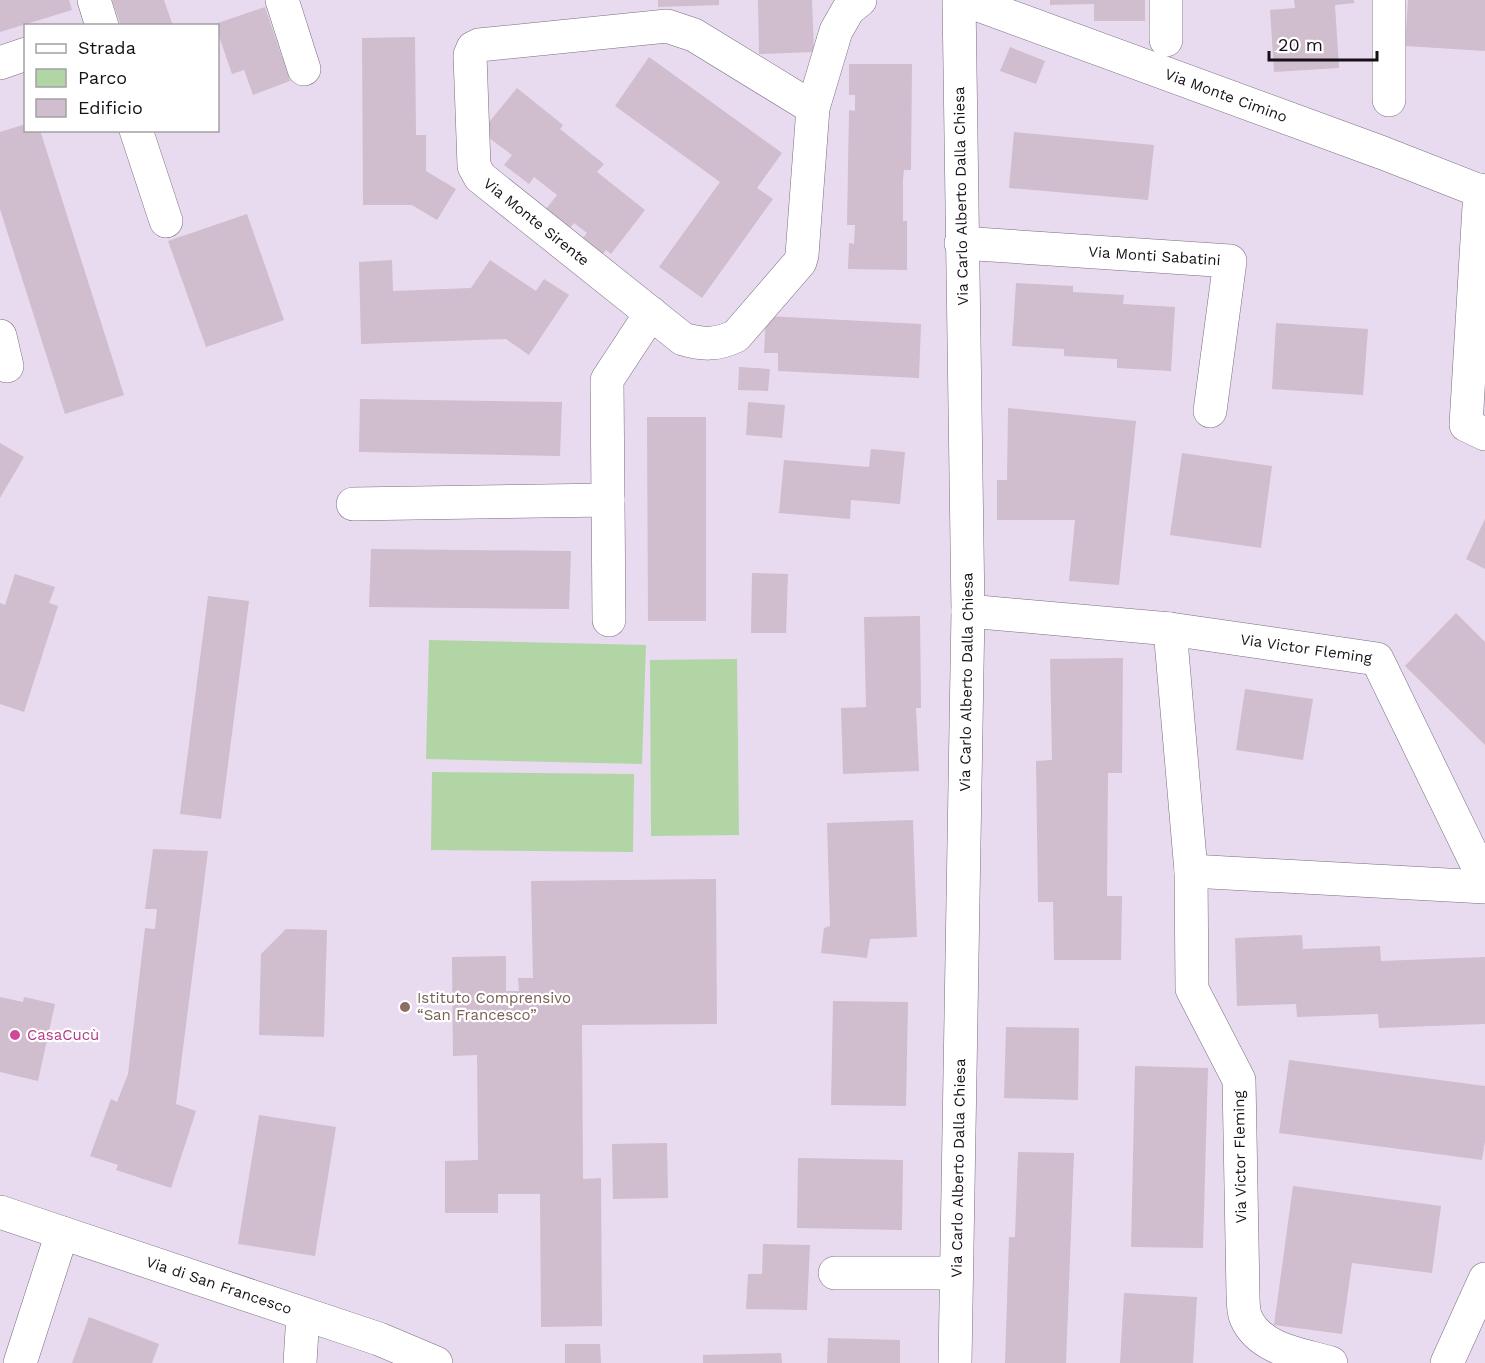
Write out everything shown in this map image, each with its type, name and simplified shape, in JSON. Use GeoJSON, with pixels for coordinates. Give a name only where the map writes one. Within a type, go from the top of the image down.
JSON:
{"type":"FeatureCollection","features":[{"type":"Feature","properties":{"kind":"street"},"geometry":{"type":"LineString","coordinates":[[93,0],[101,24]]}},
{"type":"Feature","properties":{"kind":"street"},"geometry":{"type":"LineString","coordinates":[[282,0],[304,69]]}},
{"type":"Feature","properties":{"kind":"street","name":"Via Monte Sirente"},"geometry":{"type":"LineString","coordinates":[[813,108],[694,35],[667,26],[479,45],[473,48],[470,55],[474,166],[477,173],[684,339],[699,344],[721,344],[736,336],[800,262],[813,108],[836,31],[848,10],[860,0]]}},
{"type":"Feature","properties":{"kind":"street","name":"Via Carlo Alberto Dalla Chiesa"},"geometry":{"type":"LineString","coordinates":[[955,1363],[968,611],[959,0]]}},
{"type":"Feature","properties":{"kind":"street","name":"Via Monte Cimino"},"geometry":{"type":"LineString","coordinates":[[965,0],[1483,191]]}},
{"type":"Feature","properties":{"kind":"street"},"geometry":{"type":"LineString","coordinates":[[1166,0],[1166,40]]}},
{"type":"Feature","properties":{"kind":"street"},"geometry":{"type":"LineString","coordinates":[[1389,0],[1389,100]]}},
{"type":"Feature","properties":{"kind":"street"},"geometry":{"type":"LineString","coordinates":[[0,63],[24,55]]}},
{"type":"Feature","properties":{"kind":"street"},"geometry":{"type":"LineString","coordinates":[[137,132],[165,221]]}},
{"type":"Feature","properties":{"kind":"street"},"geometry":{"type":"LineString","coordinates":[[1483,191],[1478,353],[1466,425],[1485,434]]}},
{"type":"Feature","properties":{"kind":"street","name":"Via Monti Sabatini"},"geometry":{"type":"LineString","coordinates":[[962,243],[1230,261],[1210,411]]}},
{"type":"Feature","properties":{"kind":"street"},"geometry":{"type":"LineString","coordinates":[[609,620],[608,380],[651,313]]}},
{"type":"Feature","properties":{"kind":"street"},"geometry":{"type":"LineString","coordinates":[[353,504],[608,500]]}},
{"type":"Feature","properties":{"kind":"street","name":"Via Victor Fleming"},"geometry":{"type":"LineString","coordinates":[[968,611],[1170,628],[1377,659],[1485,881]]}},
{"type":"Feature","properties":{"kind":"street","name":"Via Victor Fleming"},"geometry":{"type":"LineString","coordinates":[[1170,628],[1191,871],[1192,989],[1239,1080],[1242,1294],[1245,1317],[1256,1335],[1272,1345],[1331,1363]]}},
{"type":"Feature","properties":{"kind":"street"},"geometry":{"type":"LineString","coordinates":[[1191,871],[1485,887]]}},
{"type":"Feature","properties":{"kind":"street","name":"Via di San Francesco"},"geometry":{"type":"LineString","coordinates":[[0,1212],[379,1339],[436,1363]]}},
{"type":"Feature","properties":{"kind":"street"},"geometry":{"type":"LineString","coordinates":[[20,1363],[62,1233]]}},
{"type":"Feature","properties":{"kind":"street"},"geometry":{"type":"LineString","coordinates":[[835,1272],[956,1273]]}},
{"type":"Feature","properties":{"kind":"street"},"geometry":{"type":"LineString","coordinates":[[1447,1363],[1485,1279]]}},
{"type":"Feature","properties":{"kind":"street"},"geometry":{"type":"LineString","coordinates":[[300,1363],[303,1314]]}},
{"type":"Feature","properties":{"kind":"green space"},"geometry":{"type":"Polygon","coordinates":[[[429,640],[646,645],[642,764],[426,759],[429,640]]]}},
{"type":"Feature","properties":{"kind":"green space"},"geometry":{"type":"Polygon","coordinates":[[[737,659],[739,835],[651,836],[650,660],[737,659]]]}},
{"type":"Feature","properties":{"kind":"green space"},"geometry":{"type":"Polygon","coordinates":[[[432,772],[634,774],[633,852],[431,850],[432,772]]]}},
{"type":"Feature","properties":{"kind":"building"},"geometry":{"type":"Polygon","coordinates":[[[0,0],[69,0],[72,10],[0,32],[0,0]]]}},
{"type":"Feature","properties":{"kind":"building"},"geometry":{"type":"Polygon","coordinates":[[[112,0],[164,0],[172,24],[120,24],[112,0]]]}},
{"type":"Feature","properties":{"kind":"building"},"geometry":{"type":"Polygon","coordinates":[[[658,0],[719,0],[719,5],[658,7],[658,0]]]}},
{"type":"Feature","properties":{"kind":"building"},"geometry":{"type":"Polygon","coordinates":[[[758,0],[812,0],[814,52],[759,54],[758,0]]]}},
{"type":"Feature","properties":{"kind":"building"},"geometry":{"type":"Polygon","coordinates":[[[1050,0],[1145,0],[1145,21],[1094,21],[1094,4],[1050,5],[1050,0]]]}},
{"type":"Feature","properties":{"kind":"building"},"geometry":{"type":"Polygon","coordinates":[[[1294,0],[1354,0],[1354,3],[1335,5],[1339,68],[1274,72],[1270,10],[1295,8],[1294,0]]]}},
{"type":"Feature","properties":{"kind":"building"},"geometry":{"type":"Polygon","coordinates":[[[1408,0],[1485,0],[1485,51],[1405,46],[1408,0]]]}},
{"type":"Feature","properties":{"kind":"building"},"geometry":{"type":"Polygon","coordinates":[[[265,7],[290,81],[253,95],[244,70],[232,74],[219,36],[219,24],[215,24],[265,7]]]}},
{"type":"Feature","properties":{"kind":"building"},"geometry":{"type":"Polygon","coordinates":[[[415,37],[416,135],[426,135],[426,171],[456,189],[437,220],[412,205],[363,205],[362,38],[415,37]]]}},
{"type":"Feature","properties":{"kind":"building"},"geometry":{"type":"Polygon","coordinates":[[[1010,47],[1045,61],[1036,84],[1000,71],[1010,47]]]}},
{"type":"Feature","properties":{"kind":"building"},"geometry":{"type":"Polygon","coordinates":[[[649,57],[782,153],[757,188],[773,199],[702,298],[659,267],[720,182],[615,106],[649,57]]]}},
{"type":"Feature","properties":{"kind":"building"},"geometry":{"type":"Polygon","coordinates":[[[849,64],[912,64],[911,170],[904,170],[903,180],[903,221],[907,221],[907,270],[848,269],[849,243],[854,244],[855,225],[847,225],[849,110],[855,111],[855,95],[849,95],[849,64]]]}},
{"type":"Feature","properties":{"kind":"building"},"geometry":{"type":"Polygon","coordinates":[[[517,88],[563,125],[560,129],[604,164],[597,172],[645,210],[611,254],[606,250],[602,255],[582,239],[587,233],[574,223],[570,228],[546,209],[557,195],[534,177],[529,184],[504,165],[512,155],[481,132],[517,88]]]}},
{"type":"Feature","properties":{"kind":"building"},"geometry":{"type":"Polygon","coordinates":[[[24,125],[24,132],[41,132],[124,395],[65,414],[0,209],[0,132],[24,125]]]}},
{"type":"Feature","properties":{"kind":"building"},"geometry":{"type":"Polygon","coordinates":[[[1014,132],[1154,145],[1148,200],[1009,188],[1014,132]]]}},
{"type":"Feature","properties":{"kind":"building"},"geometry":{"type":"Polygon","coordinates":[[[247,214],[284,320],[206,347],[168,241],[247,214]]]}},
{"type":"Feature","properties":{"kind":"building"},"geometry":{"type":"Polygon","coordinates":[[[392,260],[393,291],[471,288],[490,260],[536,291],[544,279],[569,295],[529,355],[506,339],[361,344],[359,262],[392,260]]]}},
{"type":"Feature","properties":{"kind":"building"},"geometry":{"type":"Polygon","coordinates":[[[1016,283],[1073,286],[1073,292],[1124,295],[1123,304],[1175,307],[1171,371],[1117,368],[1117,359],[1064,356],[1064,349],[1012,346],[1016,283]]]}},
{"type":"Feature","properties":{"kind":"building"},"geometry":{"type":"Polygon","coordinates":[[[766,316],[921,324],[919,378],[778,371],[778,353],[764,353],[766,316]]]}},
{"type":"Feature","properties":{"kind":"building"},"geometry":{"type":"Polygon","coordinates":[[[1276,323],[1368,329],[1363,395],[1272,389],[1276,323]]]}},
{"type":"Feature","properties":{"kind":"building"},"geometry":{"type":"Polygon","coordinates":[[[739,367],[770,369],[768,391],[738,390],[739,367]]]}},
{"type":"Feature","properties":{"kind":"building"},"geometry":{"type":"Polygon","coordinates":[[[360,399],[562,402],[560,456],[359,452],[360,399]]]}},
{"type":"Feature","properties":{"kind":"building"},"geometry":{"type":"Polygon","coordinates":[[[748,402],[785,405],[782,438],[746,435],[748,402]]]}},
{"type":"Feature","properties":{"kind":"building"},"geometry":{"type":"Polygon","coordinates":[[[1008,408],[1136,421],[1119,585],[1069,581],[1075,520],[997,520],[997,480],[1007,480],[1008,408]]]}},
{"type":"Feature","properties":{"kind":"building"},"geometry":{"type":"Polygon","coordinates":[[[647,417],[706,417],[706,621],[648,621],[647,417]]]}},
{"type":"Feature","properties":{"kind":"building"},"geometry":{"type":"Polygon","coordinates":[[[0,443],[24,457],[0,498],[0,443]]]}},
{"type":"Feature","properties":{"kind":"building"},"geometry":{"type":"Polygon","coordinates":[[[871,449],[905,452],[900,504],[851,500],[850,519],[779,513],[784,460],[869,467],[871,449]]]}},
{"type":"Feature","properties":{"kind":"building"},"geometry":{"type":"Polygon","coordinates":[[[1182,453],[1272,466],[1261,548],[1170,535],[1182,453]]]}},
{"type":"Feature","properties":{"kind":"building"},"geometry":{"type":"Polygon","coordinates":[[[1485,519],[1485,569],[1466,559],[1485,519]]]}},
{"type":"Feature","properties":{"kind":"building"},"geometry":{"type":"Polygon","coordinates":[[[371,549],[571,551],[569,609],[369,607],[371,549]]]}},
{"type":"Feature","properties":{"kind":"building"},"geometry":{"type":"Polygon","coordinates":[[[752,573],[788,574],[786,633],[751,633],[752,573]]]}},
{"type":"Feature","properties":{"kind":"building"},"geometry":{"type":"Polygon","coordinates":[[[15,574],[55,587],[49,603],[58,606],[24,712],[0,704],[0,603],[5,605],[15,574]]]}},
{"type":"Feature","properties":{"kind":"building"},"geometry":{"type":"Polygon","coordinates":[[[208,596],[249,601],[221,819],[180,814],[208,596]]]}},
{"type":"Feature","properties":{"kind":"building"},"geometry":{"type":"Polygon","coordinates":[[[1456,613],[1485,642],[1485,745],[1405,666],[1456,613]]]}},
{"type":"Feature","properties":{"kind":"building"},"geometry":{"type":"Polygon","coordinates":[[[920,616],[921,708],[916,708],[919,771],[843,774],[841,708],[866,707],[864,617],[920,616]]]}},
{"type":"Feature","properties":{"kind":"building"},"geometry":{"type":"Polygon","coordinates":[[[1123,658],[1122,773],[1108,773],[1107,896],[1122,896],[1121,960],[1054,960],[1053,902],[1038,902],[1036,761],[1052,760],[1050,659],[1123,658]]]}},
{"type":"Feature","properties":{"kind":"building"},"geometry":{"type":"Polygon","coordinates":[[[1245,689],[1313,699],[1303,760],[1236,750],[1245,689]]]}},
{"type":"Feature","properties":{"kind":"building"},"geometry":{"type":"Polygon","coordinates":[[[913,820],[917,937],[870,939],[867,958],[821,953],[824,928],[830,926],[827,823],[913,820]]]}},
{"type":"Feature","properties":{"kind":"building"},"geometry":{"type":"Polygon","coordinates":[[[153,849],[208,851],[176,1104],[196,1111],[171,1188],[116,1170],[118,1165],[90,1156],[111,1099],[117,1102],[128,1074],[145,928],[155,929],[157,909],[145,909],[153,849]]]}},
{"type":"Feature","properties":{"kind":"building"},"geometry":{"type":"Polygon","coordinates":[[[716,879],[717,1024],[582,1025],[583,1179],[601,1178],[602,1326],[541,1327],[540,1194],[498,1194],[498,1213],[445,1213],[445,1161],[478,1160],[477,1055],[453,1056],[452,957],[506,956],[506,991],[519,991],[518,978],[533,978],[531,881],[716,879]]]}},
{"type":"Feature","properties":{"kind":"building"},"geometry":{"type":"Polygon","coordinates":[[[286,929],[327,930],[324,1037],[259,1035],[261,954],[286,929]]]}},
{"type":"Feature","properties":{"kind":"building"},"geometry":{"type":"Polygon","coordinates":[[[1302,935],[1303,949],[1380,946],[1381,961],[1485,957],[1485,1024],[1379,1028],[1378,1014],[1297,1017],[1296,1004],[1237,1006],[1235,938],[1302,935]]]}},
{"type":"Feature","properties":{"kind":"building"},"geometry":{"type":"Polygon","coordinates":[[[0,997],[23,1002],[24,997],[55,1004],[38,1081],[0,1072],[0,997]]]}},
{"type":"Feature","properties":{"kind":"building"},"geometry":{"type":"Polygon","coordinates":[[[833,1001],[908,1002],[906,1106],[831,1105],[833,1001]]]}},
{"type":"Feature","properties":{"kind":"building"},"geometry":{"type":"Polygon","coordinates":[[[1006,1027],[1079,1028],[1078,1100],[1004,1098],[1006,1027]]]}},
{"type":"Feature","properties":{"kind":"building"},"geometry":{"type":"Polygon","coordinates":[[[1289,1060],[1485,1086],[1485,1141],[1482,1160],[1279,1133],[1289,1060]]]}},
{"type":"Feature","properties":{"kind":"building"},"geometry":{"type":"Polygon","coordinates":[[[1135,1066],[1208,1068],[1203,1248],[1131,1247],[1135,1066]]]}},
{"type":"Feature","properties":{"kind":"building"},"geometry":{"type":"Polygon","coordinates":[[[259,1115],[336,1127],[315,1256],[238,1244],[259,1115]]]}},
{"type":"Feature","properties":{"kind":"building"},"geometry":{"type":"Polygon","coordinates":[[[667,1143],[668,1198],[613,1199],[612,1144],[667,1143]]]}},
{"type":"Feature","properties":{"kind":"building"},"geometry":{"type":"Polygon","coordinates":[[[1018,1152],[1074,1153],[1066,1363],[1005,1363],[1009,1237],[1015,1237],[1018,1152]]]}},
{"type":"Feature","properties":{"kind":"building"},"geometry":{"type":"Polygon","coordinates":[[[798,1158],[903,1160],[902,1230],[797,1228],[798,1158]]]}},
{"type":"Feature","properties":{"kind":"building"},"geometry":{"type":"Polygon","coordinates":[[[1293,1186],[1441,1206],[1432,1273],[1352,1263],[1342,1334],[1274,1325],[1293,1186]]]}},
{"type":"Feature","properties":{"kind":"building"},"geometry":{"type":"Polygon","coordinates":[[[763,1244],[810,1245],[807,1310],[746,1309],[748,1274],[762,1274],[763,1244]]]}},
{"type":"Feature","properties":{"kind":"building"},"geometry":{"type":"Polygon","coordinates":[[[1124,1293],[1197,1297],[1193,1363],[1120,1363],[1124,1293]]]}},
{"type":"Feature","properties":{"kind":"building"},"geometry":{"type":"Polygon","coordinates":[[[89,1317],[159,1344],[152,1363],[72,1363],[89,1317]]]}},
{"type":"Feature","properties":{"kind":"building"},"geometry":{"type":"Polygon","coordinates":[[[828,1338],[900,1340],[900,1363],[827,1363],[828,1338]]]}},
{"type":"Feature","properties":{"kind":"building"},"geometry":{"type":"Polygon","coordinates":[[[565,1344],[600,1344],[601,1363],[565,1363],[565,1344]]]}},
{"type":"Feature","properties":{"kind":"building"},"geometry":{"type":"Polygon","coordinates":[[[781,1353],[782,1363],[703,1363],[703,1355],[781,1353]]]}},
{"type":"Feature","properties":{"kind":"place","name":"Istituto Comprensivo “San Francesco”"},"geometry":{"type":"Point","coordinates":[405,1007]}},
{"type":"Feature","properties":{"kind":"place","name":"CasaCucù"},"geometry":{"type":"Point","coordinates":[15,1035]}}]}
